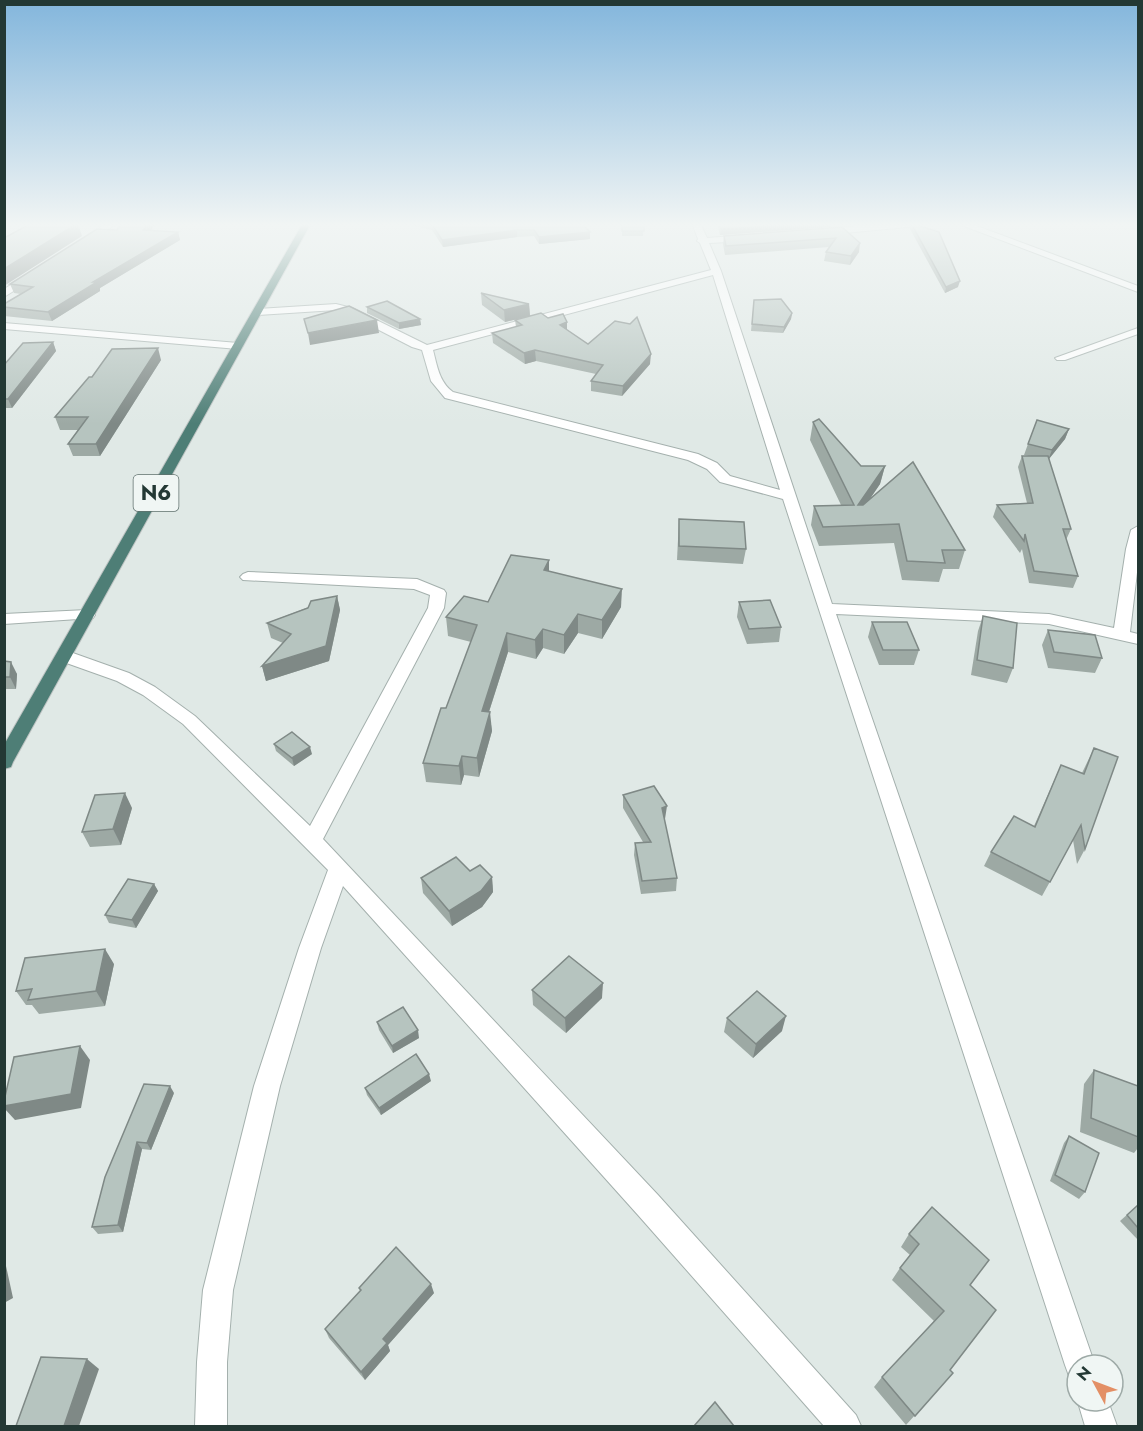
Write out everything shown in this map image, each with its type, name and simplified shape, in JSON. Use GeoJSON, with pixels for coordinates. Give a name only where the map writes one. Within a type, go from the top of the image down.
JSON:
{"type":"FeatureCollection","features":[{"type":"Feature","properties":{"kind":"highway","name":"N6"},"geometry":{"type":"LineString","coordinates":[[4,762],[270,290]]}},
{"type":"Feature","properties":{"kind":"street"},"geometry":{"type":"LineString","coordinates":[[258,312],[336,307],[348,310],[427,348],[646,290]]}},
{"type":"Feature","properties":{"kind":"street"},"geometry":{"type":"LineString","coordinates":[[722,290],[826,609],[1076,1353]]}},
{"type":"Feature","properties":{"kind":"street"},"geometry":{"type":"LineString","coordinates":[[4,337],[10,326],[238,346]]}},
{"type":"Feature","properties":{"kind":"street"},"geometry":{"type":"LineString","coordinates":[[1061,358],[1138,331]]}},
{"type":"Feature","properties":{"kind":"street"},"geometry":{"type":"LineString","coordinates":[[427,348],[438,382],[444,392],[449,395],[620,436],[693,458],[712,466],[724,479],[789,496]]}},
{"type":"Feature","properties":{"kind":"street"},"geometry":{"type":"LineString","coordinates":[[1120,635],[1133,549],[1138,531]]}},
{"type":"Feature","properties":{"kind":"street"},"geometry":{"type":"LineString","coordinates":[[248,577],[417,584],[438,593],[436,608],[312,841]]}},
{"type":"Feature","properties":{"kind":"street"},"geometry":{"type":"LineString","coordinates":[[826,609],[1049,618],[1138,639]]}},
{"type":"Feature","properties":{"kind":"street"},"geometry":{"type":"LineString","coordinates":[[4,620],[87,615]]}},
{"type":"Feature","properties":{"kind":"street"},"geometry":{"type":"LineString","coordinates":[[64,656],[123,677],[149,691],[189,720],[312,841],[648,1205],[845,1426]]}},
{"type":"Feature","properties":{"kind":"street"},"geometry":{"type":"LineString","coordinates":[[211,1426],[212,1362],[218,1290],[267,1086],[310,948],[339,868]]}},
{"type":"Feature","properties":{"kind":"building"},"geometry":{"type":"Polygon","coordinates":[[[28,290],[84,290],[48,312],[4,307],[4,304],[28,290]]]}},
{"type":"Feature","properties":{"kind":"building"},"geometry":{"type":"Polygon","coordinates":[[[481,293],[529,304],[504,310],[481,293]]]}},
{"type":"Feature","properties":{"kind":"building"},"geometry":{"type":"Polygon","coordinates":[[[781,299],[792,313],[784,327],[752,324],[754,300],[781,299]]]}},
{"type":"Feature","properties":{"kind":"building"},"geometry":{"type":"Polygon","coordinates":[[[387,301],[420,319],[399,323],[367,307],[387,301]]]}},
{"type":"Feature","properties":{"kind":"building"},"geometry":{"type":"Polygon","coordinates":[[[349,306],[377,320],[308,333],[304,319],[349,306]]]}},
{"type":"Feature","properties":{"kind":"building"},"geometry":{"type":"Polygon","coordinates":[[[541,313],[548,318],[563,314],[567,322],[560,325],[588,344],[615,321],[630,324],[637,317],[651,354],[623,386],[591,381],[603,365],[535,350],[524,353],[492,333],[522,325],[515,320],[541,313]]]}},
{"type":"Feature","properties":{"kind":"building"},"geometry":{"type":"Polygon","coordinates":[[[53,342],[8,399],[4,399],[4,365],[23,343],[53,342]]]}},
{"type":"Feature","properties":{"kind":"building"},"geometry":{"type":"Polygon","coordinates":[[[158,348],[96,444],[68,444],[88,417],[55,417],[89,377],[92,377],[112,349],[158,348]]]}},
{"type":"Feature","properties":{"kind":"building"},"geometry":{"type":"Polygon","coordinates":[[[819,419],[861,466],[885,466],[858,505],[863,505],[913,462],[965,550],[942,550],[945,563],[907,561],[899,524],[823,527],[814,506],[854,505],[813,422],[819,419]]]}},
{"type":"Feature","properties":{"kind":"building"},"geometry":{"type":"Polygon","coordinates":[[[1037,420],[1069,429],[1052,450],[1028,444],[1037,420]]]}},
{"type":"Feature","properties":{"kind":"building"},"geometry":{"type":"Polygon","coordinates":[[[1022,456],[1048,456],[1071,529],[1063,529],[1078,576],[1034,571],[1025,534],[1024,541],[997,505],[1033,503],[1022,456]]]}},
{"type":"Feature","properties":{"kind":"building"},"geometry":{"type":"Polygon","coordinates":[[[679,519],[744,522],[746,549],[679,546],[679,519]]]}},
{"type":"Feature","properties":{"kind":"building"},"geometry":{"type":"Polygon","coordinates":[[[511,555],[549,560],[544,570],[622,589],[602,620],[578,614],[564,635],[543,629],[535,640],[507,633],[482,711],[490,712],[477,758],[462,756],[459,766],[423,763],[441,708],[446,708],[477,625],[446,617],[464,596],[488,602],[511,555]]]}},
{"type":"Feature","properties":{"kind":"building"},"geometry":{"type":"Polygon","coordinates":[[[337,596],[326,646],[262,666],[291,634],[267,623],[308,608],[311,601],[337,596]]]}},
{"type":"Feature","properties":{"kind":"building"},"geometry":{"type":"Polygon","coordinates":[[[770,600],[781,627],[749,629],[739,602],[770,600]]]}},
{"type":"Feature","properties":{"kind":"building"},"geometry":{"type":"Polygon","coordinates":[[[983,616],[1017,623],[1013,668],[977,660],[983,616]]]}},
{"type":"Feature","properties":{"kind":"building"},"geometry":{"type":"Polygon","coordinates":[[[872,622],[907,622],[919,650],[883,650],[872,622]]]}},
{"type":"Feature","properties":{"kind":"building"},"geometry":{"type":"Polygon","coordinates":[[[1048,630],[1095,635],[1102,658],[1054,652],[1048,630]]]}},
{"type":"Feature","properties":{"kind":"building"},"geometry":{"type":"Polygon","coordinates":[[[4,661],[11,662],[10,677],[4,677],[4,661]]]}},
{"type":"Feature","properties":{"kind":"building"},"geometry":{"type":"Polygon","coordinates":[[[292,732],[310,747],[292,758],[274,744],[292,732]]]}},
{"type":"Feature","properties":{"kind":"building"},"geometry":{"type":"Polygon","coordinates":[[[1094,748],[1118,757],[1085,849],[1081,825],[1050,882],[991,852],[1014,816],[1035,827],[1061,765],[1084,774],[1094,748]]]}},
{"type":"Feature","properties":{"kind":"building"},"geometry":{"type":"Polygon","coordinates":[[[654,786],[667,806],[662,808],[677,878],[642,881],[635,843],[651,842],[623,795],[654,786]]]}},
{"type":"Feature","properties":{"kind":"building"},"geometry":{"type":"Polygon","coordinates":[[[125,793],[113,829],[82,832],[95,795],[125,793]]]}},
{"type":"Feature","properties":{"kind":"building"},"geometry":{"type":"Polygon","coordinates":[[[456,857],[470,871],[480,865],[492,877],[481,891],[449,911],[421,878],[456,857]]]}},
{"type":"Feature","properties":{"kind":"building"},"geometry":{"type":"Polygon","coordinates":[[[128,879],[154,884],[132,920],[105,915],[128,879]]]}},
{"type":"Feature","properties":{"kind":"building"},"geometry":{"type":"Polygon","coordinates":[[[105,949],[96,991],[28,1000],[32,989],[16,991],[25,958],[105,949]]]}},
{"type":"Feature","properties":{"kind":"building"},"geometry":{"type":"Polygon","coordinates":[[[569,956],[603,983],[565,1018],[532,990],[569,956]]]}},
{"type":"Feature","properties":{"kind":"building"},"geometry":{"type":"Polygon","coordinates":[[[757,991],[786,1016],[756,1044],[727,1018],[757,991]]]}},
{"type":"Feature","properties":{"kind":"building"},"geometry":{"type":"Polygon","coordinates":[[[403,1007],[418,1030],[392,1046],[377,1022],[403,1007]]]}},
{"type":"Feature","properties":{"kind":"building"},"geometry":{"type":"Polygon","coordinates":[[[80,1046],[71,1094],[4,1106],[14,1057],[80,1046]]]}},
{"type":"Feature","properties":{"kind":"building"},"geometry":{"type":"Polygon","coordinates":[[[416,1054],[429,1074],[379,1108],[365,1088],[416,1054]]]}},
{"type":"Feature","properties":{"kind":"building"},"geometry":{"type":"Polygon","coordinates":[[[1094,1070],[1138,1086],[1138,1137],[1091,1118],[1094,1070]]]}},
{"type":"Feature","properties":{"kind":"building"},"geometry":{"type":"Polygon","coordinates":[[[144,1084],[170,1086],[147,1143],[137,1142],[118,1225],[92,1227],[105,1177],[144,1084]]]}},
{"type":"Feature","properties":{"kind":"building"},"geometry":{"type":"Polygon","coordinates":[[[1069,1136],[1099,1153],[1085,1192],[1055,1175],[1069,1136]]]}},
{"type":"Feature","properties":{"kind":"building"},"geometry":{"type":"Polygon","coordinates":[[[1138,1205],[1138,1228],[1127,1215],[1138,1205]]]}},
{"type":"Feature","properties":{"kind":"building"},"geometry":{"type":"Polygon","coordinates":[[[932,1207],[989,1260],[970,1285],[996,1310],[950,1370],[953,1373],[915,1416],[882,1377],[944,1311],[900,1268],[919,1244],[909,1234],[932,1207]]]}},
{"type":"Feature","properties":{"kind":"building"},"geometry":{"type":"Polygon","coordinates":[[[396,1247],[431,1284],[383,1339],[387,1343],[361,1372],[325,1329],[396,1247]]]}},
{"type":"Feature","properties":{"kind":"building"},"geometry":{"type":"Polygon","coordinates":[[[41,1357],[87,1359],[64,1426],[16,1426],[41,1357]]]}},
{"type":"Feature","properties":{"kind":"building"},"geometry":{"type":"Polygon","coordinates":[[[715,1402],[734,1426],[694,1426],[715,1402]]]}}]}
